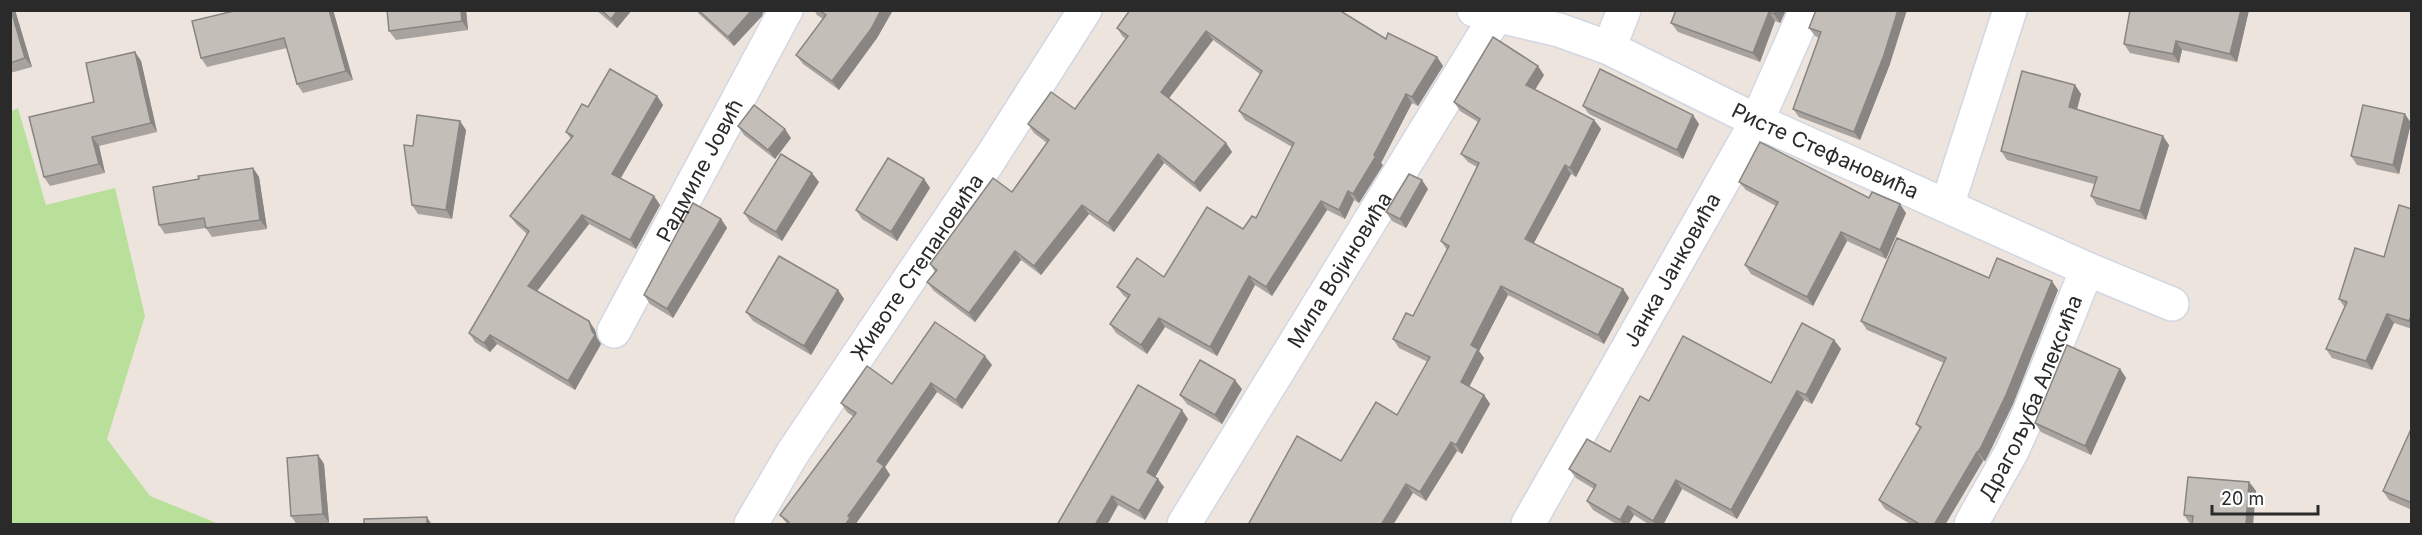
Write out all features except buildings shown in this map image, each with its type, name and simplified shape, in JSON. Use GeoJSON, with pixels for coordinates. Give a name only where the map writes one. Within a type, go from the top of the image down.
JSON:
{"type":"FeatureCollection","features":[{"type":"Feature","properties":{"kind":"street","name":"Радмиле Јовић"},"geometry":{"type":"LineString","coordinates":[[614,331],[786,10]]}},
{"type":"Feature","properties":{"kind":"street","name":"Животе Степановића"},"geometry":{"type":"LineString","coordinates":[[751,525],[792,454],[990,159],[1085,10]]}},
{"type":"Feature","properties":{"kind":"street"},"geometry":{"type":"LineString","coordinates":[[1609,48],[1624,10]]}},
{"type":"Feature","properties":{"kind":"street","name":"Јанка Јанковића"},"geometry":{"type":"LineString","coordinates":[[1528,525],[1756,121],[1806,10]]}},
{"type":"Feature","properties":{"kind":"street"},"geometry":{"type":"LineString","coordinates":[[1947,206],[2010,10]]}},
{"type":"Feature","properties":{"kind":"street","name":"Ристе Стефановића"},"geometry":{"type":"LineString","coordinates":[[1485,13],[1559,30],[1609,48],[1756,121],[2087,269],[2172,304]]}},
{"type":"Feature","properties":{"kind":"street","name":"Мила Војиновића"},"geometry":{"type":"LineString","coordinates":[[1184,525],[1485,13]]}},
{"type":"Feature","properties":{"kind":"street","name":"Драгољуба Алексића"},"geometry":{"type":"LineString","coordinates":[[1971,525],[2012,451],[2087,269]]}},
{"type":"Feature","properties":{"kind":"green space"},"geometry":{"type":"Polygon","coordinates":[[[18,108],[46,205],[115,188],[145,316],[107,439],[150,496],[219,524],[11,524],[10,112],[18,108]]]}}]}
